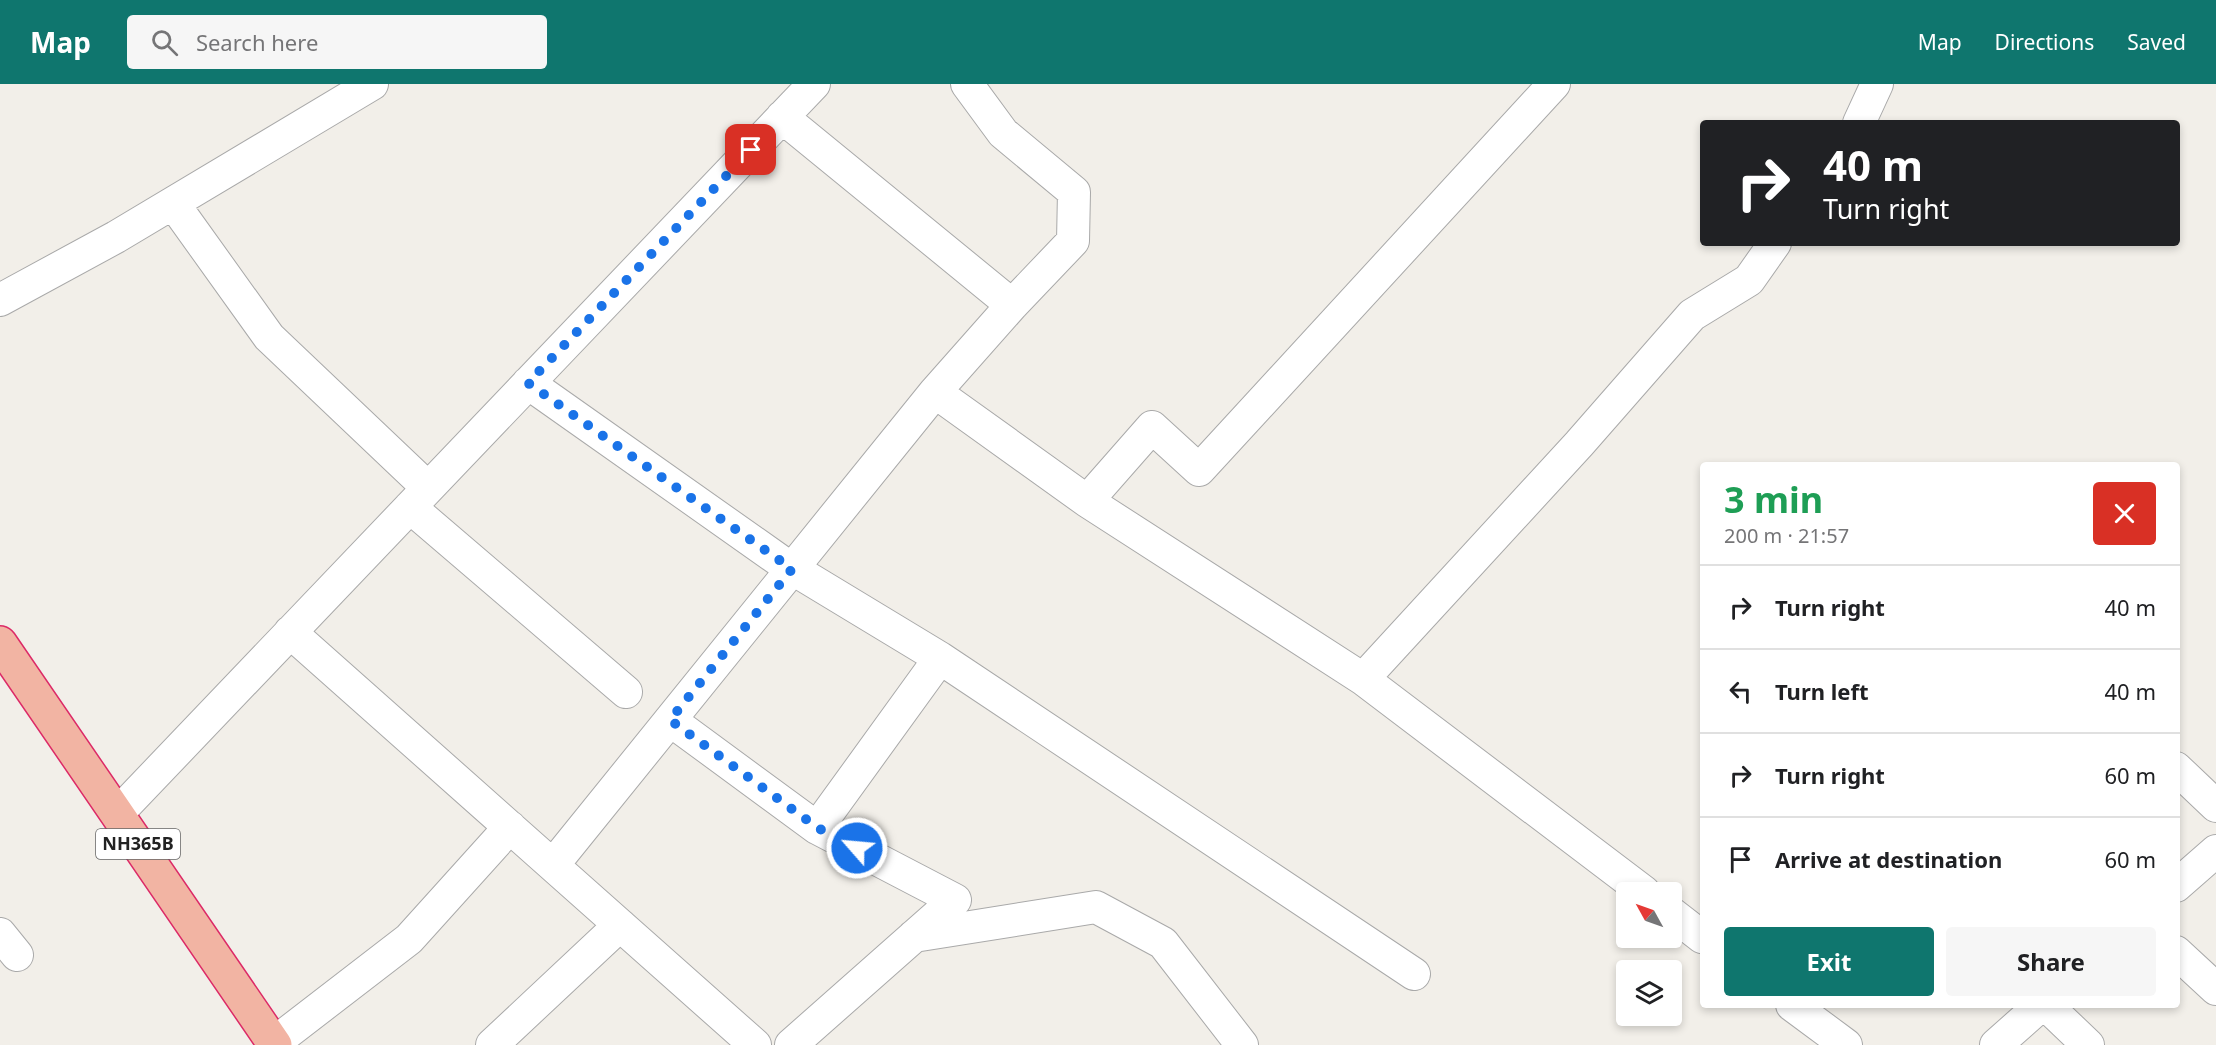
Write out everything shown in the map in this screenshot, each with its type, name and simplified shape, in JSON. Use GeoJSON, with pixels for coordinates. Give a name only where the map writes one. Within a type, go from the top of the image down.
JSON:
{"type":"FeatureCollection","features":[{"type":"Feature","properties":{"kind":"highway","name":"NH365B"},"geometry":{"type":"LineString","coordinates":[[0,643],[275,1044]]}},
{"type":"Feature","properties":{"kind":"street"},"geometry":{"type":"LineString","coordinates":[[0,300],[173,204],[372,84]]}},
{"type":"Feature","properties":{"kind":"street"},"geometry":{"type":"LineString","coordinates":[[117,814],[814,84]]}},
{"type":"Feature","properties":{"kind":"street"},"geometry":{"type":"LineString","coordinates":[[553,865],[935,392],[1012,305],[1074,241],[1074,192],[1003,133],[967,84]]}},
{"type":"Feature","properties":{"kind":"street"},"geometry":{"type":"LineString","coordinates":[[1087,501],[1152,427],[1199,470],[1554,84]]}},
{"type":"Feature","properties":{"kind":"street"},"geometry":{"type":"LineString","coordinates":[[1860,120],[1877,84]]}},
{"type":"Feature","properties":{"kind":"street"},"geometry":{"type":"LineString","coordinates":[[782,117],[1012,305]]}},
{"type":"Feature","properties":{"kind":"street"},"geometry":{"type":"LineString","coordinates":[[173,204],[269,337],[419,497],[626,692]]}},
{"type":"Feature","properties":{"kind":"street"},"geometry":{"type":"LineString","coordinates":[[1363,679],[1579,444],[1692,315],[1749,280],[1773,246]]}},
{"type":"Feature","properties":{"kind":"street"},"geometry":{"type":"LineString","coordinates":[[528,383],[792,569],[940,658],[1414,974]]}},
{"type":"Feature","properties":{"kind":"street"},"geometry":{"type":"LineString","coordinates":[[935,392],[1087,501],[1363,679],[1631,882]]}},
{"type":"Feature","properties":{"kind":"street"},"geometry":{"type":"LineString","coordinates":[[290,632],[755,1045]]}},
{"type":"Feature","properties":{"kind":"street"},"geometry":{"type":"LineString","coordinates":[[818,828],[940,658]]}},
{"type":"Feature","properties":{"kind":"street"},"geometry":{"type":"LineString","coordinates":[[670,720],[818,828],[956,900],[791,1045]]}},
{"type":"Feature","properties":{"kind":"street"},"geometry":{"type":"LineString","coordinates":[[2180,772],[2216,806]]}},
{"type":"Feature","properties":{"kind":"street"},"geometry":{"type":"LineString","coordinates":[[275,1044],[409,939],[510,827]]}},
{"type":"Feature","properties":{"kind":"street"},"geometry":{"type":"LineString","coordinates":[[2180,882],[2216,851]]}},
{"type":"Feature","properties":{"kind":"street"},"geometry":{"type":"LineString","coordinates":[[914,936],[1096,907],[1163,943],[1242,1045]]}},
{"type":"Feature","properties":{"kind":"street"},"geometry":{"type":"LineString","coordinates":[[1682,922],[1700,935]]}},
{"type":"Feature","properties":{"kind":"street"},"geometry":{"type":"LineString","coordinates":[[492,1045],[620,925]]}},
{"type":"Feature","properties":{"kind":"street"},"geometry":{"type":"LineString","coordinates":[[2180,956],[2216,989]]}},
{"type":"Feature","properties":{"kind":"street"},"geometry":{"type":"LineString","coordinates":[[1802,1008],[1828,1016],[1846,1045]]}},
{"type":"Feature","properties":{"kind":"street"},"geometry":{"type":"LineString","coordinates":[[1996,1045],[2038,1008]]}},
{"type":"Feature","properties":{"kind":"street"},"geometry":{"type":"LineString","coordinates":[[2049,1008],[2088,1045]]}},
{"type":"Feature","properties":{"kind":"route"},"geometry":{"type":"LineString","coordinates":[[751,150],[528,383],[792,569],[670,720],[818,828],[857,848]]}}]}
